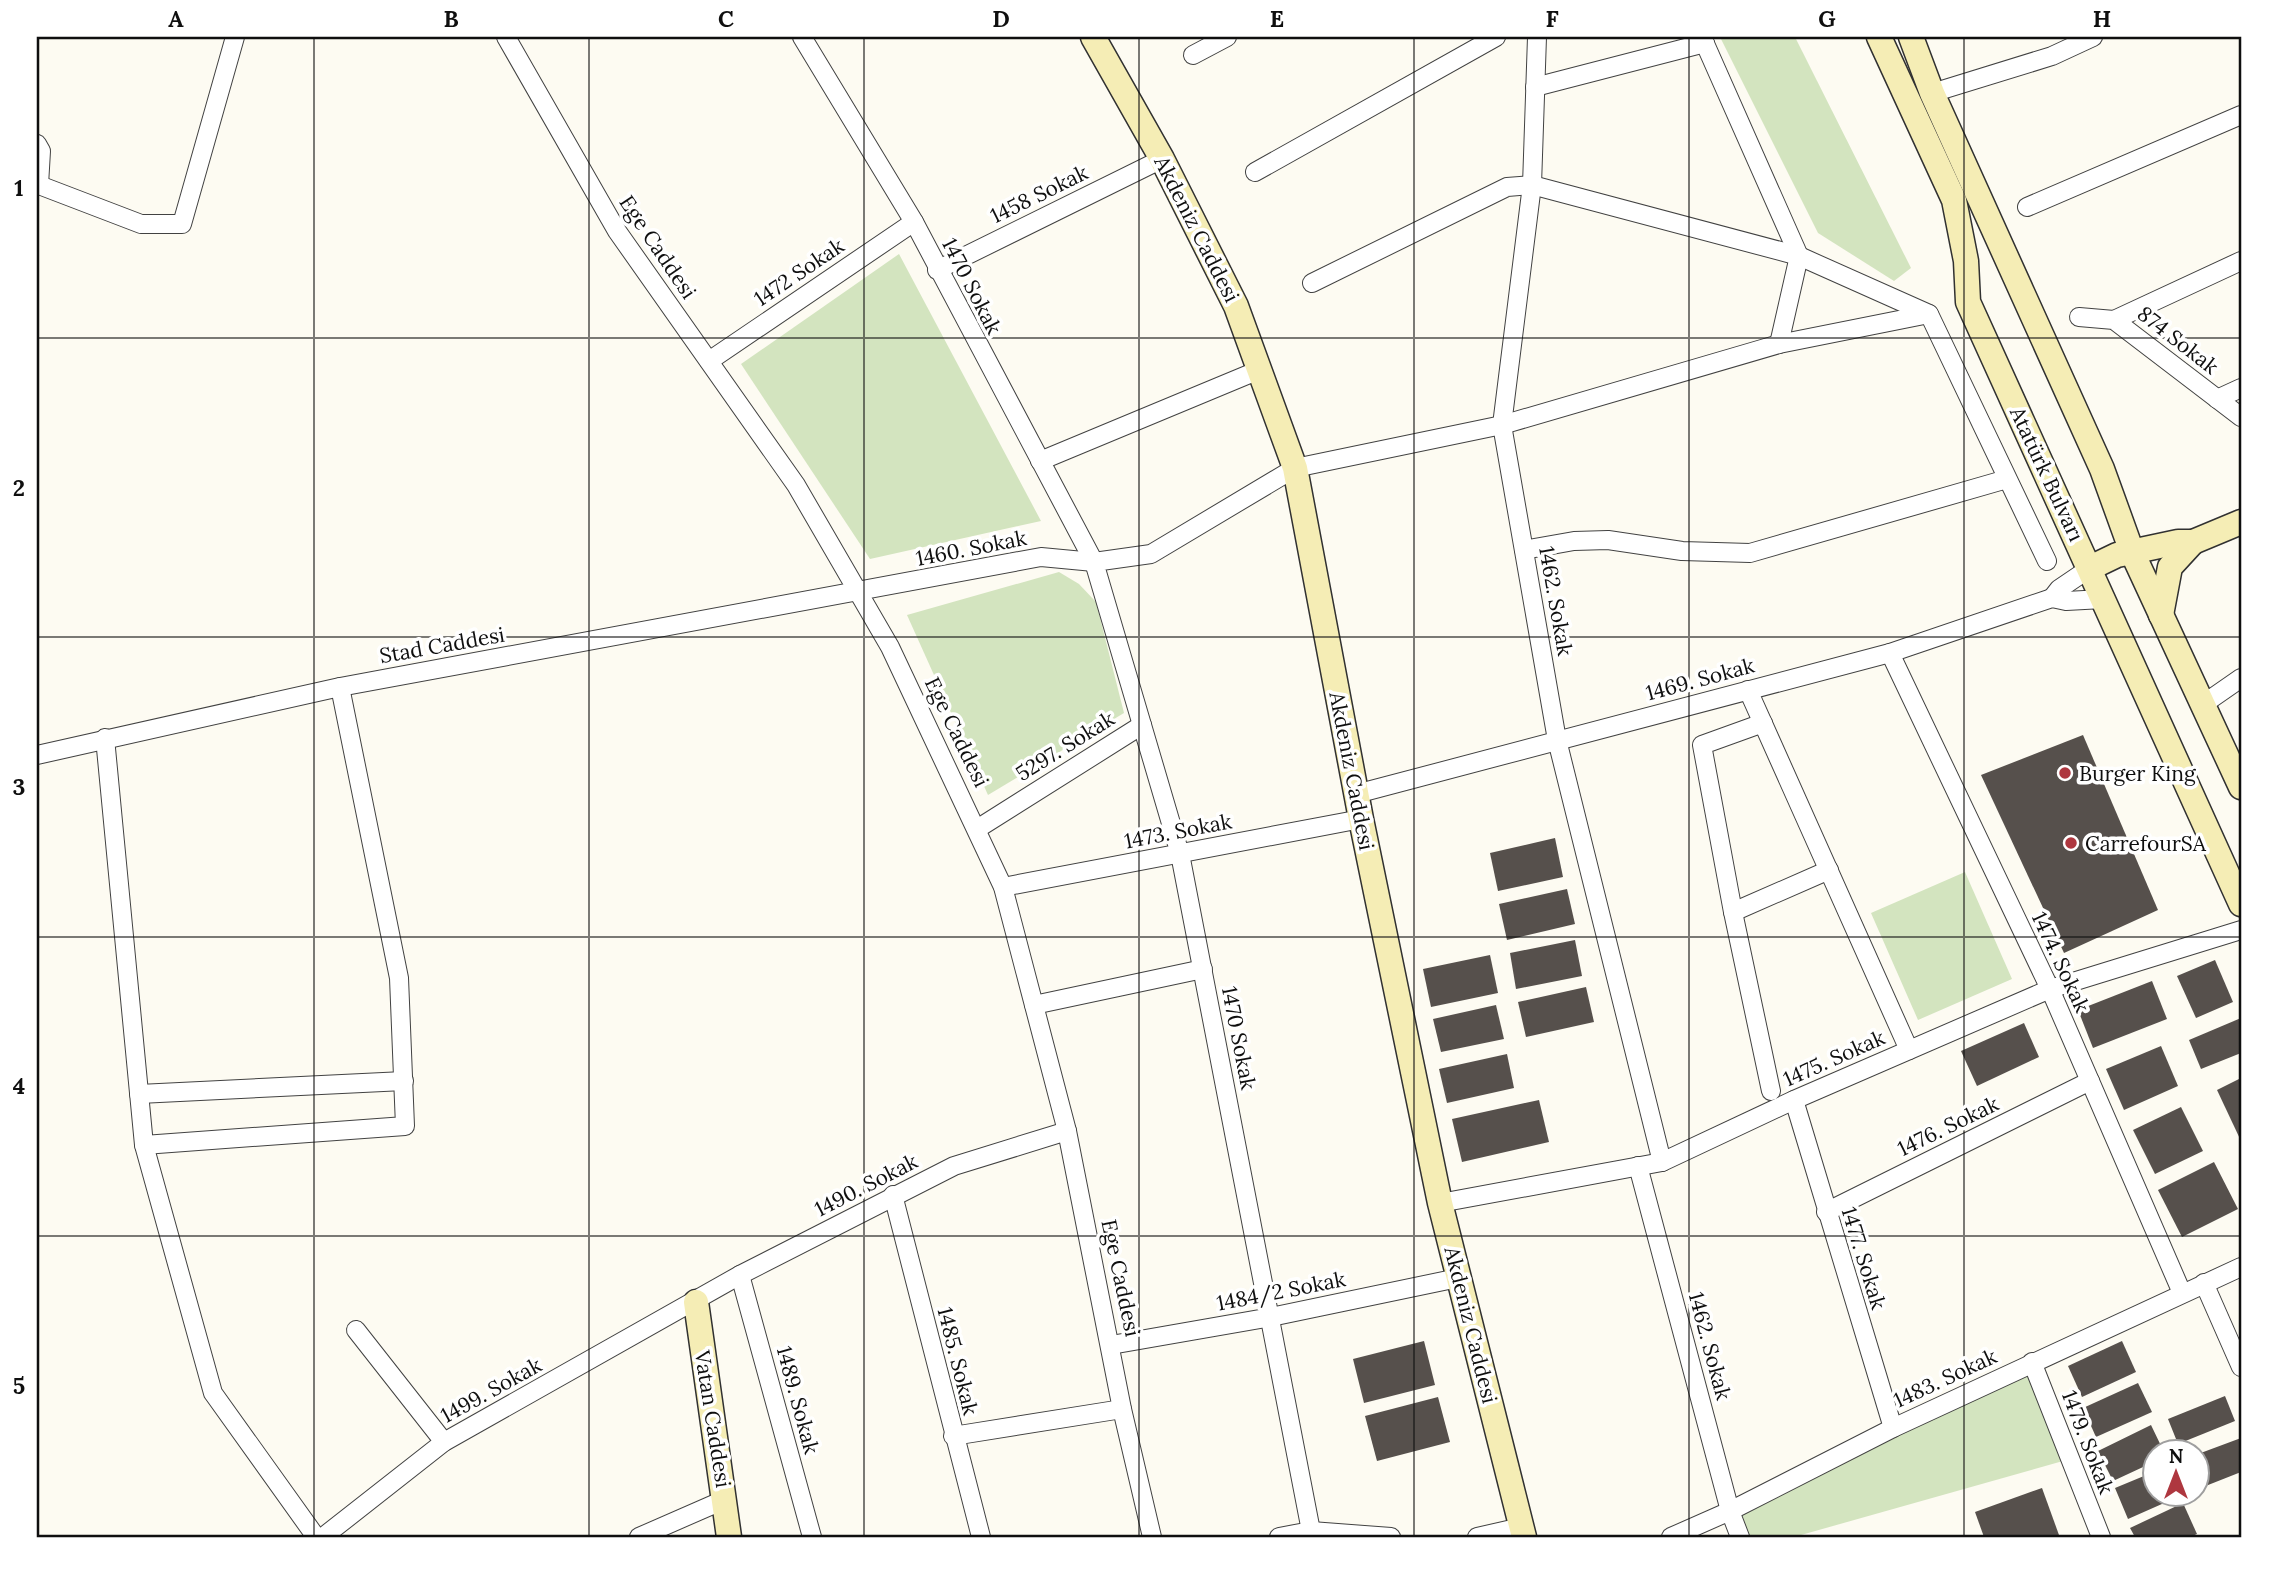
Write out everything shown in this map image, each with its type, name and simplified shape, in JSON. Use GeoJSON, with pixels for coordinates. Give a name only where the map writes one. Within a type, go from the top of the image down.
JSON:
{"type":"FeatureCollection","features":[{"type":"Feature","properties":{"kind":"street"},"geometry":{"type":"LineString","coordinates":[[37,144],[41,151],[38,185],[141,224],[182,224],[235,37]]}},
{"type":"Feature","properties":{"kind":"street","name":"Ege Caddesi"},"geometry":{"type":"LineString","coordinates":[[506,37],[617,230],[796,485],[890,647],[1003,887],[1067,1131],[1122,1409],[1152,1537]]}},
{"type":"Feature","properties":{"kind":"street","name":"1470 Sokak"},"geometry":{"type":"LineString","coordinates":[[802,37],[914,222],[937,271],[1094,562],[1180,854],[1311,1531]]}},
{"type":"Feature","properties":{"kind":"street","name":"Akdeniz Caddesi"},"geometry":{"type":"LineString","coordinates":[[1094,37],[1162,159],[1236,306],[1295,468],[1356,794],[1440,1203],[1523,1532]]}},
{"type":"Feature","properties":{"kind":"street"},"geometry":{"type":"LineString","coordinates":[[1193,55],[1227,37]]}},
{"type":"Feature","properties":{"kind":"street"},"geometry":{"type":"LineString","coordinates":[[1255,172],[1496,37]]}},
{"type":"Feature","properties":{"kind":"street","name":"1462. Sokak"},"geometry":{"type":"LineString","coordinates":[[1537,37],[1532,185],[1502,425],[1557,740],[1662,1162]]}},
{"type":"Feature","properties":{"kind":"street","name":"Atatürk Bulvarı"},"geometry":{"type":"LineString","coordinates":[[1879,37],[1954,200],[1966,261],[1968,302],[2241,904]]}},
{"type":"Feature","properties":{"kind":"street"},"geometry":{"type":"LineString","coordinates":[[1911,37],[1932,93],[2102,469],[2133,552],[2205,703],[2241,787]]}},
{"type":"Feature","properties":{"kind":"street"},"geometry":{"type":"LineString","coordinates":[[1932,93],[2052,56],[2093,37]]}},
{"type":"Feature","properties":{"kind":"street"},"geometry":{"type":"LineString","coordinates":[[1535,87],[1704,40],[1799,256],[1779,344]]}},
{"type":"Feature","properties":{"kind":"street"},"geometry":{"type":"LineString","coordinates":[[2027,207],[2241,115]]}},
{"type":"Feature","properties":{"kind":"street","name":"1458 Sokak"},"geometry":{"type":"LineString","coordinates":[[937,271],[1162,159]]}},
{"type":"Feature","properties":{"kind":"street"},"geometry":{"type":"LineString","coordinates":[[1312,283],[1507,187],[1532,185],[1799,256],[1929,314],[2047,561]]}},
{"type":"Feature","properties":{"kind":"street","name":"1472 Sokak"},"geometry":{"type":"LineString","coordinates":[[709,361],[914,222]]}},
{"type":"Feature","properties":{"kind":"street"},"geometry":{"type":"LineString","coordinates":[[2114,320],[2241,261]]}},
{"type":"Feature","properties":{"kind":"street"},"geometry":{"type":"LineString","coordinates":[[1094,562],[1151,554],[1295,468],[1502,425],[1779,344],[1929,314]]}},
{"type":"Feature","properties":{"kind":"street","name":"874 Sokak"},"geometry":{"type":"LineString","coordinates":[[2079,317],[2114,320],[2241,417]]}},
{"type":"Feature","properties":{"kind":"street"},"geometry":{"type":"LineString","coordinates":[[1040,461],[1259,370]]}},
{"type":"Feature","properties":{"kind":"street"},"geometry":{"type":"LineString","coordinates":[[2217,400],[2241,388]]}},
{"type":"Feature","properties":{"kind":"street"},"geometry":{"type":"LineString","coordinates":[[1524,550],[1574,541],[1608,540],[1682,551],[1751,552],[2007,479]]}},
{"type":"Feature","properties":{"kind":"street"},"geometry":{"type":"LineString","coordinates":[[2090,568],[2105,559],[2193,542],[2241,522]]}},
{"type":"Feature","properties":{"kind":"street"},"geometry":{"type":"LineString","coordinates":[[2161,615],[2170,567],[2193,542]]}},
{"type":"Feature","properties":{"kind":"street","name":"1460. Sokak"},"geometry":{"type":"LineString","coordinates":[[858,592],[1041,558],[1094,562]]}},
{"type":"Feature","properties":{"kind":"street","name":"1469. Sokak"},"geometry":{"type":"LineString","coordinates":[[2052,598],[2059,589],[2090,568]]}},
{"type":"Feature","properties":{"kind":"street","name":"Stad Caddesi"},"geometry":{"type":"LineString","coordinates":[[37,755],[340,687],[858,592]]}},
{"type":"Feature","properties":{"kind":"street","name":"1469. Sokak"},"geometry":{"type":"LineString","coordinates":[[1356,794],[1890,653],[2052,598],[2066,601],[2103,599]]}},
{"type":"Feature","properties":{"kind":"street","name":"1474. Sokak"},"geometry":{"type":"LineString","coordinates":[[1890,653],[2050,989],[2182,1293]]}},
{"type":"Feature","properties":{"kind":"street"},"geometry":{"type":"LineString","coordinates":[[2205,703],[2241,678]]}},
{"type":"Feature","properties":{"kind":"street"},"geometry":{"type":"LineString","coordinates":[[144,1145],[405,1126],[399,978],[340,687]]}},
{"type":"Feature","properties":{"kind":"street"},"geometry":{"type":"LineString","coordinates":[[1748,690],[1909,1050]]}},
{"type":"Feature","properties":{"kind":"street"},"geometry":{"type":"LineString","coordinates":[[1763,723],[1702,745],[1733,912],[1771,1091]]}},
{"type":"Feature","properties":{"kind":"street","name":"5297. Sokak"},"geometry":{"type":"LineString","coordinates":[[977,829],[1142,725]]}},
{"type":"Feature","properties":{"kind":"street"},"geometry":{"type":"LineString","coordinates":[[105,738],[144,1145],[213,1393],[316,1537]]}},
{"type":"Feature","properties":{"kind":"street","name":"1473. Sokak"},"geometry":{"type":"LineString","coordinates":[[1003,887],[1361,819]]}},
{"type":"Feature","properties":{"kind":"street"},"geometry":{"type":"LineString","coordinates":[[1733,912],[1829,870]]}},
{"type":"Feature","properties":{"kind":"street","name":"1475. Sokak"},"geometry":{"type":"LineString","coordinates":[[1440,1203],[1662,1162],[1794,1100],[2050,989],[2241,930]]}},
{"type":"Feature","properties":{"kind":"street"},"geometry":{"type":"LineString","coordinates":[[1034,1005],[1203,969]]}},
{"type":"Feature","properties":{"kind":"street"},"geometry":{"type":"LineString","coordinates":[[139,1094],[404,1081]]}},
{"type":"Feature","properties":{"kind":"street","name":"1476. Sokak"},"geometry":{"type":"LineString","coordinates":[[1826,1212],[2090,1081]]}},
{"type":"Feature","properties":{"kind":"street","name":"1477. Sokak"},"geometry":{"type":"LineString","coordinates":[[1794,1100],[1893,1428]]}},
{"type":"Feature","properties":{"kind":"street","name":"1490. Sokak"},"geometry":{"type":"LineString","coordinates":[[696,1301],[740,1275],[954,1166],[1067,1131]]}},
{"type":"Feature","properties":{"kind":"street","name":"1462. Sokak"},"geometry":{"type":"LineString","coordinates":[[1639,1166],[1730,1511],[1740,1537]]}},
{"type":"Feature","properties":{"kind":"street","name":"1485. Sokak"},"geometry":{"type":"LineString","coordinates":[[893,1195],[981,1537]]}},
{"type":"Feature","properties":{"kind":"street","name":"1483. Sokak"},"geometry":{"type":"LineString","coordinates":[[1671,1537],[1730,1511],[1893,1428],[2032,1362],[2241,1267]]}},
{"type":"Feature","properties":{"kind":"street","name":"1489. Sokak"},"geometry":{"type":"LineString","coordinates":[[740,1275],[812,1537]]}},
{"type":"Feature","properties":{"kind":"street","name":"1484/2 Sokak"},"geometry":{"type":"LineString","coordinates":[[1111,1345],[1271,1317],[1458,1278]]}},
{"type":"Feature","properties":{"kind":"street"},"geometry":{"type":"LineString","coordinates":[[2204,1283],[2241,1367]]}},
{"type":"Feature","properties":{"kind":"street","name":"1499. Sokak"},"geometry":{"type":"LineString","coordinates":[[323,1537],[444,1442],[696,1301]]}},
{"type":"Feature","properties":{"kind":"street","name":"Vatan Caddesi"},"geometry":{"type":"LineString","coordinates":[[696,1301],[730,1537]]}},
{"type":"Feature","properties":{"kind":"street"},"geometry":{"type":"LineString","coordinates":[[356,1330],[444,1442]]}},
{"type":"Feature","properties":{"kind":"street","name":"1479. Sokak"},"geometry":{"type":"LineString","coordinates":[[2032,1362],[2101,1537]]}},
{"type":"Feature","properties":{"kind":"street"},"geometry":{"type":"LineString","coordinates":[[953,1436],[1122,1409]]}},
{"type":"Feature","properties":{"kind":"street"},"geometry":{"type":"LineString","coordinates":[[639,1537],[726,1499]]}},
{"type":"Feature","properties":{"kind":"street"},"geometry":{"type":"LineString","coordinates":[[1279,1537],[1311,1531],[1391,1537]]}},
{"type":"Feature","properties":{"kind":"street"},"geometry":{"type":"LineString","coordinates":[[1477,1537],[1523,1532]]}},
{"type":"Feature","properties":{"kind":"green space"},"geometry":{"type":"Polygon","coordinates":[[[1720,37],[1795,37],[1911,268],[1894,281],[1818,233],[1720,37]]]}},
{"type":"Feature","properties":{"kind":"green space"},"geometry":{"type":"Polygon","coordinates":[[[899,254],[1041,521],[870,559],[741,364],[899,254]]]}},
{"type":"Feature","properties":{"kind":"green space"},"geometry":{"type":"Polygon","coordinates":[[[1059,572],[1079,584],[1096,602],[1124,713],[988,795],[907,615],[1059,572]]]}},
{"type":"Feature","properties":{"kind":"green space"},"geometry":{"type":"Polygon","coordinates":[[[1965,872],[2012,979],[1918,1020],[1871,913],[1965,872]]]}},
{"type":"Feature","properties":{"kind":"green space"},"geometry":{"type":"Polygon","coordinates":[[[2032,1362],[2070,1459],[1794,1537],[1740,1537],[1730,1511],[2032,1362]]]}},
{"type":"Feature","properties":{"kind":"building","name":"CarrefourSA"},"geometry":{"type":"Polygon","coordinates":[[[2083,735],[2158,910],[2064,953],[1981,775],[2083,735]]]}},
{"type":"Feature","properties":{"kind":"building"},"geometry":{"type":"Polygon","coordinates":[[[1555,838],[1563,877],[1498,891],[1490,853],[1555,838]]]}},
{"type":"Feature","properties":{"kind":"building"},"geometry":{"type":"Polygon","coordinates":[[[1567,889],[1575,924],[1507,940],[1499,904],[1567,889]]]}},
{"type":"Feature","properties":{"kind":"building"},"geometry":{"type":"Polygon","coordinates":[[[1575,940],[1582,976],[1516,989],[1510,953],[1575,940]]]}},
{"type":"Feature","properties":{"kind":"building"},"geometry":{"type":"Polygon","coordinates":[[[1490,955],[1498,993],[1431,1007],[1423,969],[1490,955]]]}},
{"type":"Feature","properties":{"kind":"building"},"geometry":{"type":"Polygon","coordinates":[[[2215,960],[2233,1002],[2196,1018],[2177,976],[2215,960]]]}},
{"type":"Feature","properties":{"kind":"building"},"geometry":{"type":"Polygon","coordinates":[[[2152,981],[2167,1019],[2093,1048],[2078,1010],[2152,981]]]}},
{"type":"Feature","properties":{"kind":"building"},"geometry":{"type":"Polygon","coordinates":[[[1586,987],[1594,1022],[1526,1037],[1518,1002],[1586,987]]]}},
{"type":"Feature","properties":{"kind":"building"},"geometry":{"type":"Polygon","coordinates":[[[1496,1005],[1504,1039],[1441,1052],[1433,1019],[1496,1005]]]}},
{"type":"Feature","properties":{"kind":"building"},"geometry":{"type":"Polygon","coordinates":[[[2241,1018],[2241,1053],[2201,1069],[2189,1040],[2241,1018]]]}},
{"type":"Feature","properties":{"kind":"building"},"geometry":{"type":"Polygon","coordinates":[[[2024,1023],[2039,1057],[1977,1086],[1961,1051],[2024,1023]]]}},
{"type":"Feature","properties":{"kind":"building"},"geometry":{"type":"Polygon","coordinates":[[[2161,1046],[2178,1086],[2124,1110],[2106,1069],[2161,1046]]]}},
{"type":"Feature","properties":{"kind":"building"},"geometry":{"type":"Polygon","coordinates":[[[1507,1054],[1514,1088],[1447,1103],[1439,1069],[1507,1054]]]}},
{"type":"Feature","properties":{"kind":"building"},"geometry":{"type":"Polygon","coordinates":[[[2241,1078],[2241,1141],[2217,1090],[2241,1078]]]}},
{"type":"Feature","properties":{"kind":"building"},"geometry":{"type":"Polygon","coordinates":[[[1539,1100],[1549,1142],[1462,1162],[1452,1119],[1539,1100]]]}},
{"type":"Feature","properties":{"kind":"building"},"geometry":{"type":"Polygon","coordinates":[[[2181,1107],[2203,1151],[2155,1174],[2133,1130],[2181,1107]]]}},
{"type":"Feature","properties":{"kind":"building"},"geometry":{"type":"Polygon","coordinates":[[[2214,1162],[2238,1209],[2182,1237],[2158,1190],[2214,1162]]]}},
{"type":"Feature","properties":{"kind":"building"},"geometry":{"type":"Polygon","coordinates":[[[1424,1341],[1435,1385],[1364,1403],[1353,1359],[1424,1341]]]}},
{"type":"Feature","properties":{"kind":"building"},"geometry":{"type":"Polygon","coordinates":[[[2122,1341],[2136,1372],[2082,1397],[2068,1366],[2122,1341]]]}},
{"type":"Feature","properties":{"kind":"building"},"geometry":{"type":"Polygon","coordinates":[[[2138,1383],[2152,1412],[2096,1437],[2083,1408],[2138,1383]]]}},
{"type":"Feature","properties":{"kind":"building"},"geometry":{"type":"Polygon","coordinates":[[[2225,1396],[2235,1421],[2193,1438],[2176,1438],[2168,1419],[2225,1396]]]}},
{"type":"Feature","properties":{"kind":"building"},"geometry":{"type":"Polygon","coordinates":[[[1438,1397],[1450,1442],[1377,1461],[1365,1416],[1438,1397]]]}},
{"type":"Feature","properties":{"kind":"building"},"geometry":{"type":"Polygon","coordinates":[[[2151,1425],[2157,1438],[2142,1438],[2142,1468],[2113,1481],[2098,1451],[2151,1425]]]}},
{"type":"Feature","properties":{"kind":"building"},"geometry":{"type":"Polygon","coordinates":[[[2241,1438],[2241,1472],[2212,1483],[2212,1449],[2241,1438]]]}},
{"type":"Feature","properties":{"kind":"building"},"geometry":{"type":"Polygon","coordinates":[[[2142,1477],[2142,1508],[2153,1508],[2128,1519],[2115,1488],[2142,1477]]]}},
{"type":"Feature","properties":{"kind":"building"},"geometry":{"type":"Polygon","coordinates":[[[2042,1488],[2059,1535],[1984,1537],[1975,1512],[2042,1488]]]}},
{"type":"Feature","properties":{"kind":"building"},"geometry":{"type":"Polygon","coordinates":[[[2172,1508],[2185,1508],[2197,1534],[2190,1537],[2135,1537],[2130,1528],[2172,1508]]]}},
{"type":"Feature","properties":{"kind":"place","name":"Burger King"},"geometry":{"type":"Point","coordinates":[2065,773]}},
{"type":"Feature","properties":{"kind":"place","name":"CarrefourSA"},"geometry":{"type":"Point","coordinates":[2071,843]}}]}
